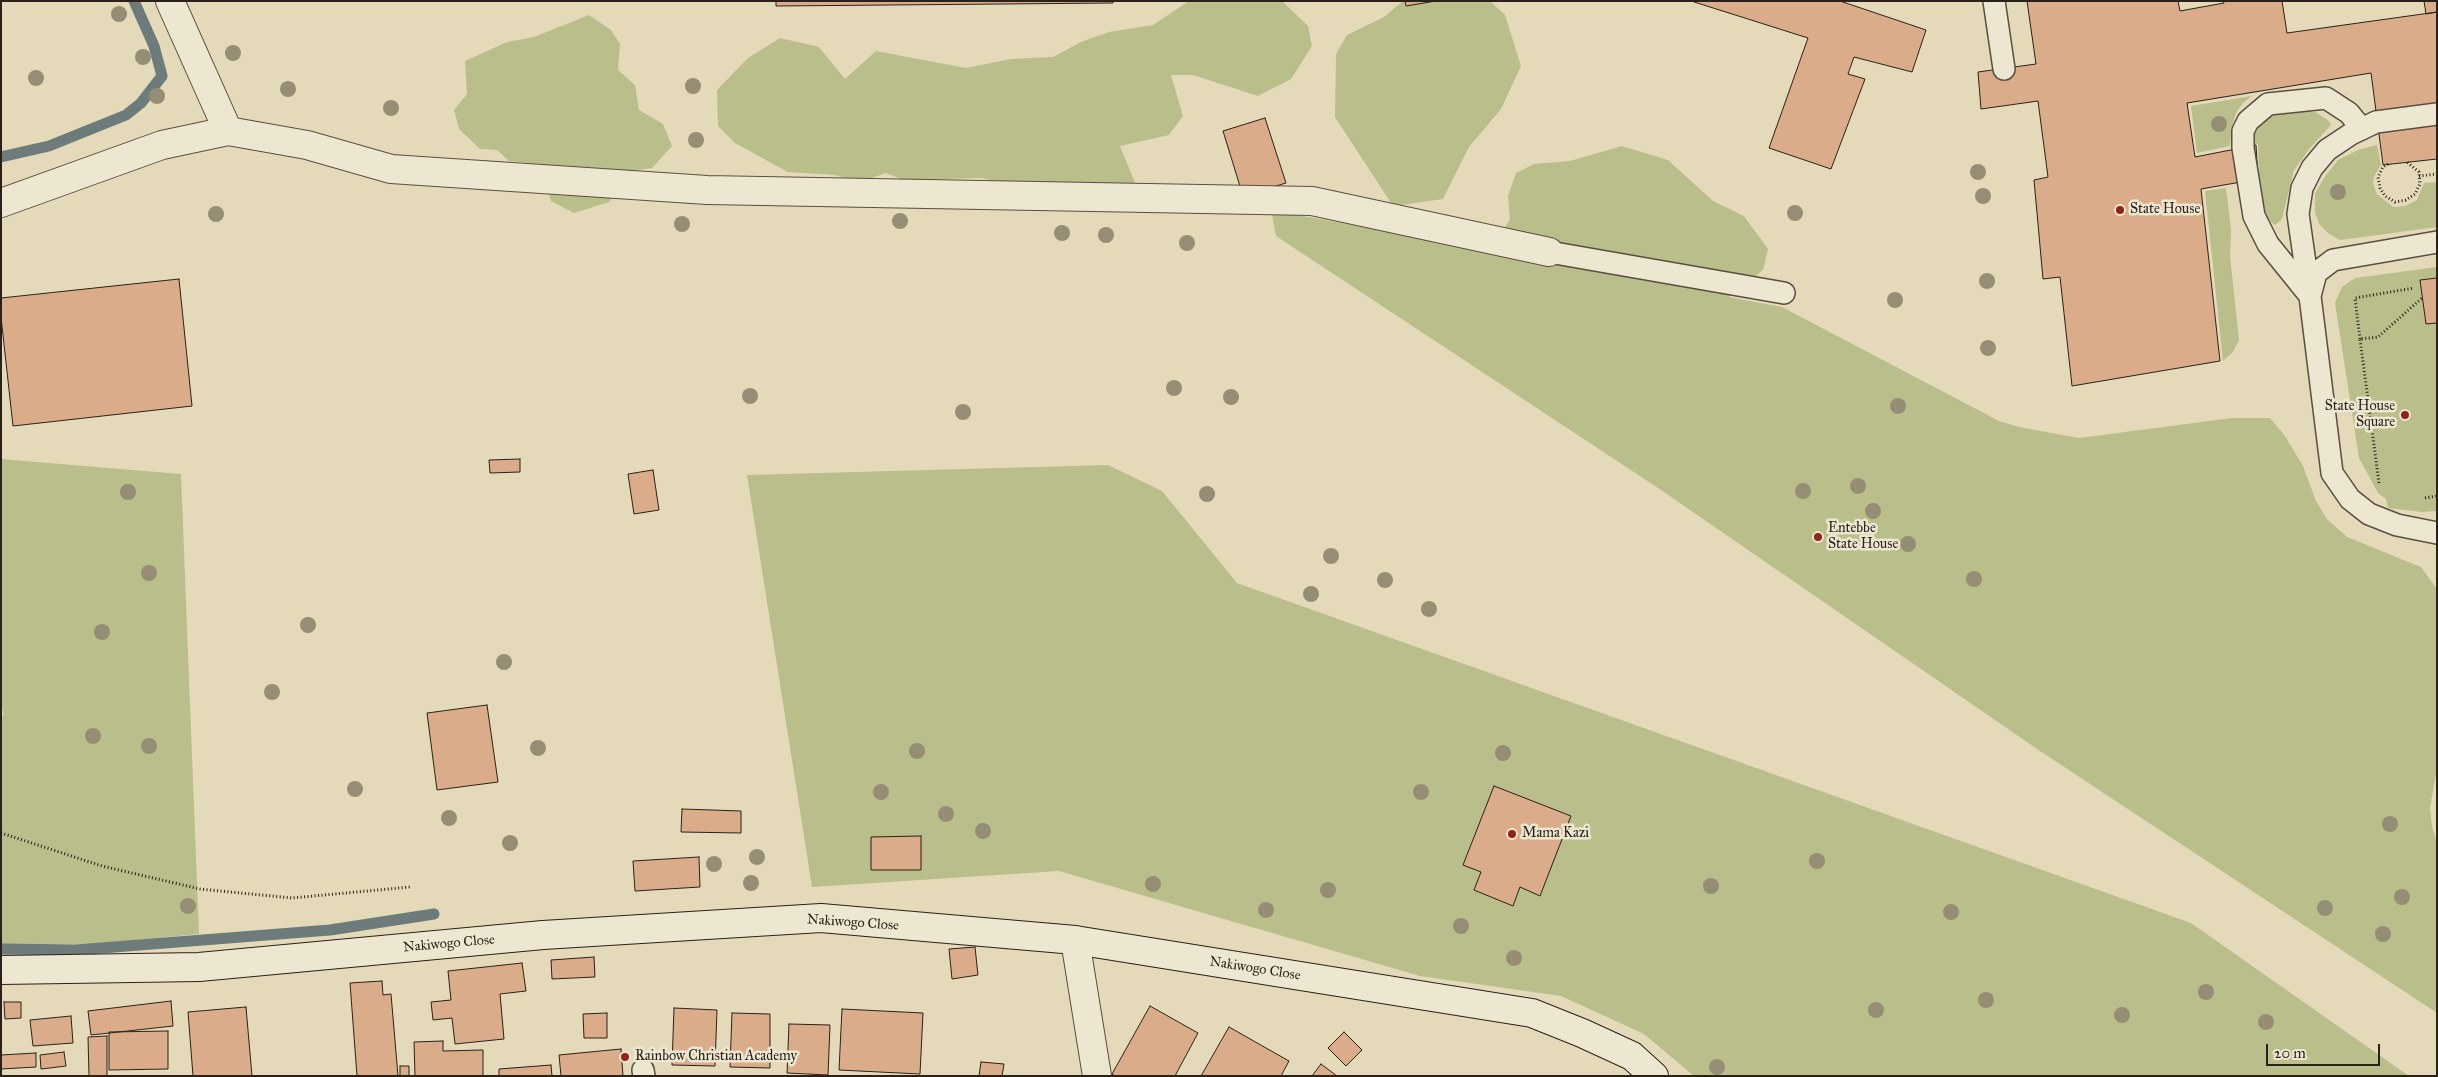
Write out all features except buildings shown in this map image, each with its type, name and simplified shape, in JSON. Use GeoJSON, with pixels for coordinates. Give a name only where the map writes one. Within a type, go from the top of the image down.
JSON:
{"type":"FeatureCollection","features":[{"type":"Feature","properties":{"kind":"street"},"geometry":{"type":"LineString","coordinates":[[170,1],[228,131]]}},
{"type":"Feature","properties":{"kind":"street"},"geometry":{"type":"LineString","coordinates":[[1,203],[162,145],[228,131],[308,145],[390,168],[708,190],[1312,201],[1549,252]]}},
{"type":"Feature","properties":{"kind":"street","name":"Nakiwogo Close"},"geometry":{"type":"LineString","coordinates":[[1,970],[199,967],[543,935],[821,918],[1075,940],[1532,1013],[1632,1056],[1654,1076]]}},
{"type":"Feature","properties":{"kind":"street"},"geometry":{"type":"LineString","coordinates":[[1075,940],[1097,1076]]}},
{"type":"Feature","properties":{"kind":"lane"},"geometry":{"type":"LineString","coordinates":[[1994,1],[2004,69]]}},
{"type":"Feature","properties":{"kind":"lane"},"geometry":{"type":"LineString","coordinates":[[2310,296],[2268,244],[2254,216],[2243,148],[2243,131],[2248,120],[2268,104],[2326,98],[2348,113],[2362,129]]}},
{"type":"Feature","properties":{"kind":"lane"},"geometry":{"type":"LineString","coordinates":[[2437,114],[2376,122],[2327,150],[2312,168],[2302,188],[2298,214],[2332,472],[2350,498],[2369,514],[2384,520],[2437,533]]}},
{"type":"Feature","properties":{"kind":"lane"},"geometry":{"type":"LineString","coordinates":[[2310,296],[2316,273],[2333,260],[2437,242]]}},
{"type":"Feature","properties":{"kind":"lane"},"geometry":{"type":"LineString","coordinates":[[1549,252],[1784,292]]}},
{"type":"Feature","properties":{"kind":"path"},"geometry":{"type":"LineString","coordinates":[[2388,164],[2383,167],[2378,177],[2380,188],[2385,196],[2395,202],[2406,200],[2415,194],[2420,184],[2419,176],[2412,164],[2407,162]]}},
{"type":"Feature","properties":{"kind":"path"},"geometry":{"type":"LineString","coordinates":[[2419,176],[2437,174]]}},
{"type":"Feature","properties":{"kind":"path"},"geometry":{"type":"LineString","coordinates":[[2384,520],[2355,298],[2414,288]]}},
{"type":"Feature","properties":{"kind":"path"},"geometry":{"type":"LineString","coordinates":[[2360,339],[2378,336],[2422,298]]}},
{"type":"Feature","properties":{"kind":"path"},"geometry":{"type":"LineString","coordinates":[[1,833],[102,866],[200,890],[292,898],[410,887]]}},
{"type":"Feature","properties":{"kind":"green space"},"geometry":{"type":"Polygon","coordinates":[[[1189,1],[1282,1],[1308,26],[1312,46],[1291,79],[1258,96],[1193,75],[1171,75],[1183,116],[1169,135],[1120,146],[1135,183],[1118,208],[1098,211],[1062,210],[1018,188],[982,178],[942,179],[914,184],[886,173],[860,182],[835,175],[788,172],[735,143],[718,126],[717,90],[748,58],[780,38],[819,47],[845,79],[876,51],[966,68],[1011,59],[1053,57],[1081,42],[1109,32],[1153,25],[1189,1]]]}},
{"type":"Feature","properties":{"kind":"green space"},"geometry":{"type":"Polygon","coordinates":[[[1403,1],[1490,1],[1505,15],[1521,66],[1501,109],[1469,147],[1443,199],[1393,206],[1335,117],[1336,54],[1347,35],[1384,17],[1403,1]]]}},
{"type":"Feature","properties":{"kind":"green space"},"geometry":{"type":"Polygon","coordinates":[[[589,15],[611,30],[620,44],[618,70],[635,85],[639,110],[663,124],[672,146],[652,168],[632,171],[609,202],[574,213],[551,201],[538,164],[509,161],[497,150],[480,149],[459,129],[454,110],[467,94],[465,61],[507,42],[534,37],[589,15]]]}},
{"type":"Feature","properties":{"kind":"green space"},"geometry":{"type":"Polygon","coordinates":[[[2252,96],[2243,103],[2236,113],[2232,126],[2230,146],[2197,153],[2191,106],[2252,96]]]}},
{"type":"Feature","properties":{"kind":"green space"},"geometry":{"type":"Polygon","coordinates":[[[2282,111],[2315,112],[2328,120],[2331,125],[2310,148],[2294,170],[2282,219],[2275,225],[2269,220],[2255,189],[2259,181],[2258,144],[2250,145],[2256,128],[2266,116],[2282,111]]]}},
{"type":"Feature","properties":{"kind":"green space"},"geometry":{"type":"Polygon","coordinates":[[[2377,145],[2381,165],[2374,177],[2373,183],[2377,194],[2393,207],[2405,206],[2417,200],[2424,183],[2436,182],[2437,227],[2340,240],[2329,234],[2319,224],[2315,212],[2315,194],[2324,178],[2338,160],[2358,150],[2377,145]]]}},
{"type":"Feature","properties":{"kind":"green space"},"geometry":{"type":"Polygon","coordinates":[[[1622,146],[1668,160],[1713,201],[1744,216],[1768,249],[1763,270],[1729,297],[1782,307],[1999,421],[2019,427],[2079,438],[2232,418],[2270,418],[2285,436],[2303,466],[2316,501],[2327,519],[2347,537],[2421,567],[2437,589],[2437,768],[2430,808],[2432,827],[2437,842],[2437,1013],[2040,751],[1661,490],[1276,236],[1271,210],[1492,251],[1510,219],[1508,196],[1516,173],[1534,164],[1570,161],[1622,146]]]}},
{"type":"Feature","properties":{"kind":"green space"},"geometry":{"type":"Polygon","coordinates":[[[2226,188],[2231,230],[2230,256],[2239,340],[2233,352],[2223,361],[2205,191],[2226,188]]]}},
{"type":"Feature","properties":{"kind":"green space"},"geometry":{"type":"Polygon","coordinates":[[[2437,267],[2437,511],[2422,512],[2388,508],[2386,499],[2378,493],[2359,458],[2335,303],[2342,287],[2355,278],[2437,267]]]}},
{"type":"Feature","properties":{"kind":"green space"},"geometry":{"type":"Polygon","coordinates":[[[1,459],[181,474],[199,934],[94,944],[1,945],[1,716],[4,715],[1,706],[1,459]]]}},
{"type":"Feature","properties":{"kind":"green space"},"geometry":{"type":"Polygon","coordinates":[[[1108,465],[1162,491],[1237,583],[2191,923],[2409,1076],[1694,1076],[1644,1034],[1561,996],[1420,976],[1059,871],[812,887],[747,475],[1108,465]]]}},
{"type":"Feature","properties":{"kind":"waterway"},"geometry":{"type":"LineString","coordinates":[[1,157],[49,146],[126,115],[141,103],[162,76],[154,46],[134,1]]}},
{"type":"Feature","properties":{"kind":"waterway"},"geometry":{"type":"LineString","coordinates":[[1,949],[76,950],[330,930],[434,914]]}},
{"type":"Feature","properties":{"kind":"place","name":"State House"},"geometry":{"type":"Point","coordinates":[2120,210]}},
{"type":"Feature","properties":{"kind":"place","name":"State House Square"},"geometry":{"type":"Point","coordinates":[2405,415]}},
{"type":"Feature","properties":{"kind":"place","name":"Entebbe State House"},"geometry":{"type":"Point","coordinates":[1818,537]}},
{"type":"Feature","properties":{"kind":"place","name":"Mama Kazi"},"geometry":{"type":"Point","coordinates":[1512,834]}},
{"type":"Feature","properties":{"kind":"place","name":"Rainbow Christian Academy"},"geometry":{"type":"Point","coordinates":[625,1057]}}]}
